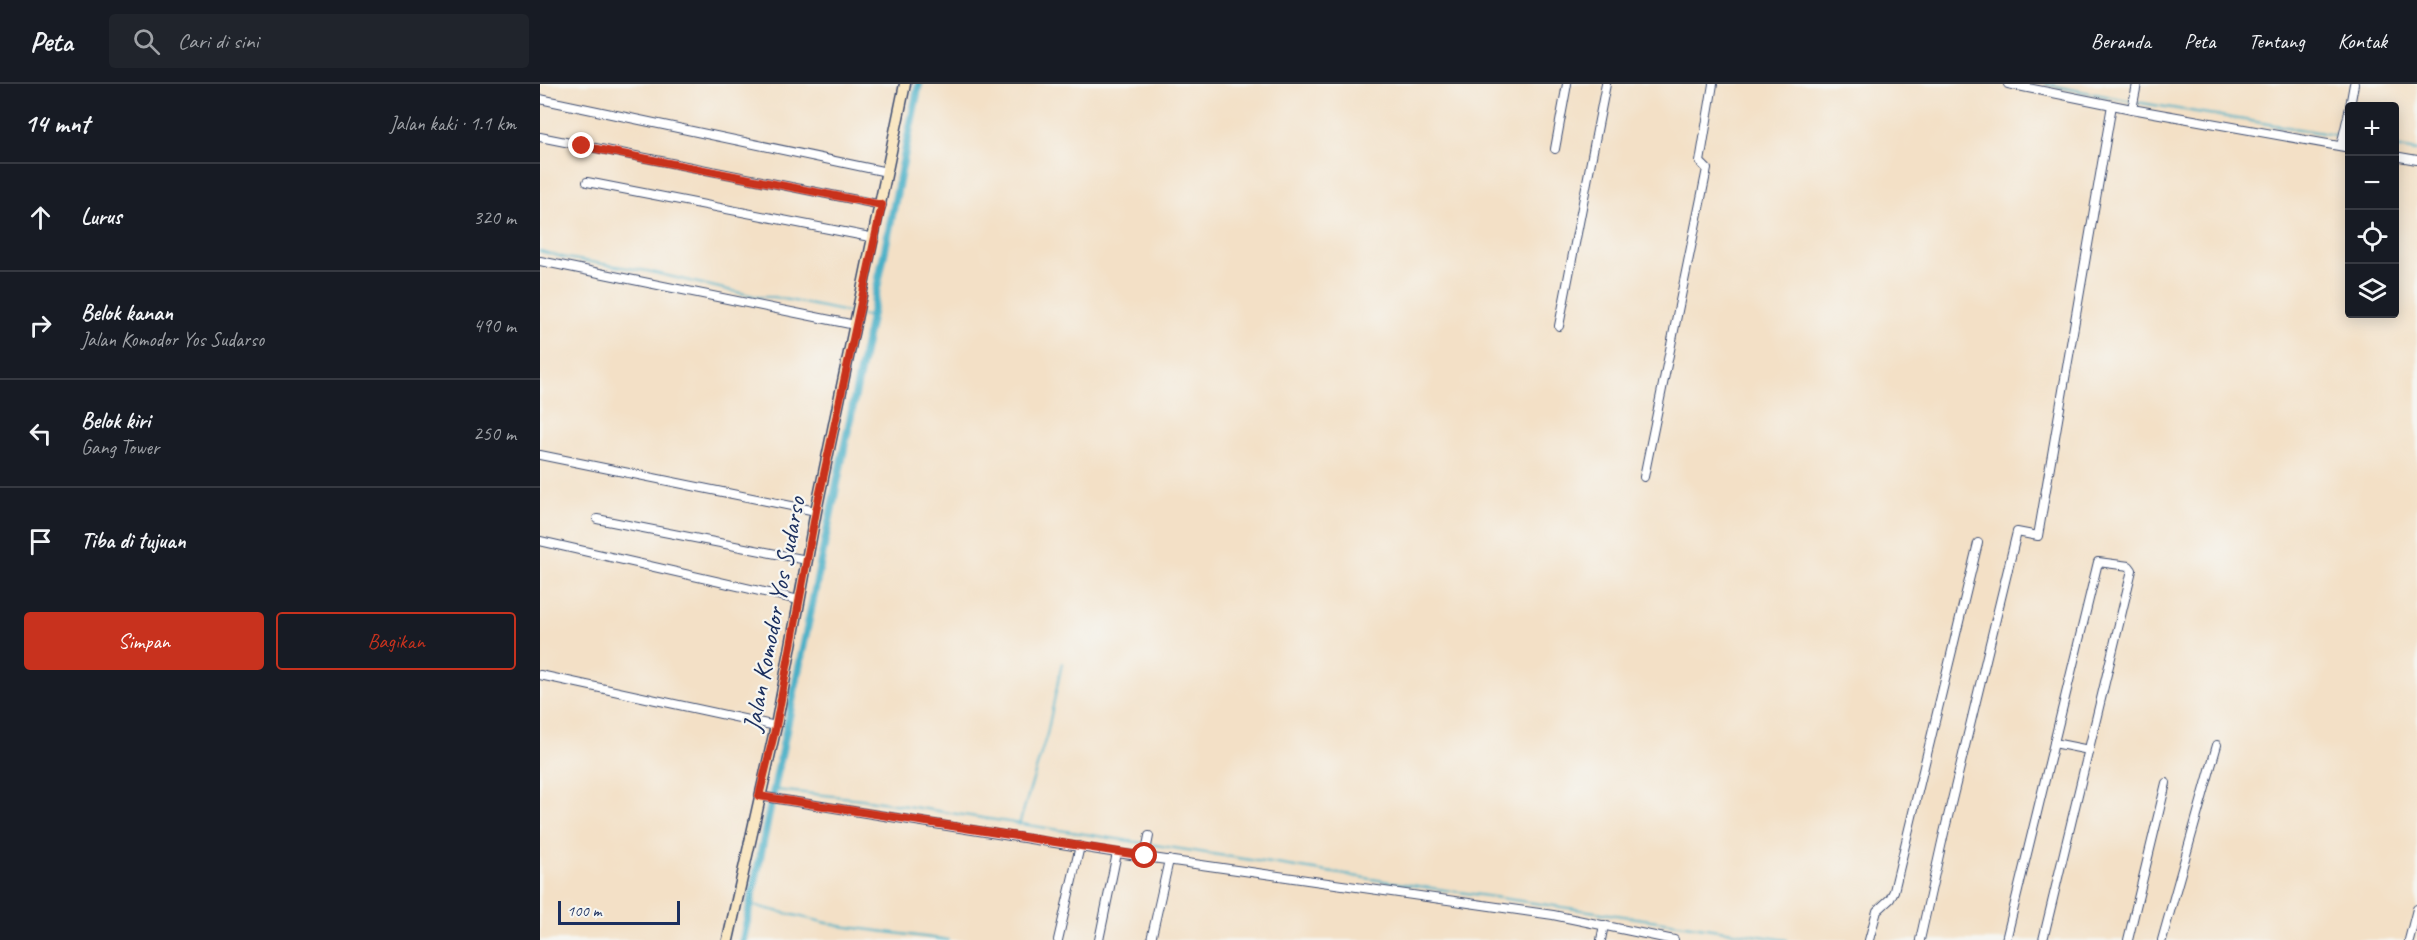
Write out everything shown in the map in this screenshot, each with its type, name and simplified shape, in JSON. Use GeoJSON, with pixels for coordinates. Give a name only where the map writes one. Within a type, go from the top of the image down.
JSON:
{"type":"FeatureCollection","features":[{"type":"Feature","properties":{"kind":"street","name":"Jalan Komodor Yos Sudarso"},"geometry":{"type":"LineString","coordinates":[[728,940],[762,796],[816,511],[882,205],[905,84]]}},
{"type":"Feature","properties":{"kind":"street"},"geometry":{"type":"LineString","coordinates":[[1555,149],[1567,84]]}},
{"type":"Feature","properties":{"kind":"street"},"geometry":{"type":"LineString","coordinates":[[1559,326],[1606,84]]}},
{"type":"Feature","properties":{"kind":"street"},"geometry":{"type":"LineString","coordinates":[[1644,477],[1707,169],[1700,162],[1713,84]]}},
{"type":"Feature","properties":{"kind":"street"},"geometry":{"type":"LineString","coordinates":[[2008,84],[2344,146],[2345,131]]}},
{"type":"Feature","properties":{"kind":"street"},"geometry":{"type":"LineString","coordinates":[[2132,108],[2137,84]]}},
{"type":"Feature","properties":{"kind":"street"},"geometry":{"type":"LineString","coordinates":[[2350,102],[2354,84]]}},
{"type":"Feature","properties":{"kind":"street"},"geometry":{"type":"LineString","coordinates":[[540,99],[887,172]]}},
{"type":"Feature","properties":{"kind":"street"},"geometry":{"type":"LineString","coordinates":[[1920,940],[1946,821],[2017,532],[2038,536],[2112,105]]}},
{"type":"Feature","properties":{"kind":"street"},"geometry":{"type":"LineString","coordinates":[[540,137],[882,205]]}},
{"type":"Feature","properties":{"kind":"street"},"geometry":{"type":"LineString","coordinates":[[2399,157],[2417,160]]}},
{"type":"Feature","properties":{"kind":"street"},"geometry":{"type":"LineString","coordinates":[[587,182],[875,238]]}},
{"type":"Feature","properties":{"kind":"street"},"geometry":{"type":"LineString","coordinates":[[540,261],[857,318]]}},
{"type":"Feature","properties":{"kind":"street"},"geometry":{"type":"LineString","coordinates":[[540,455],[816,511]]}},
{"type":"Feature","properties":{"kind":"street"},"geometry":{"type":"LineString","coordinates":[[597,519],[807,560]]}},
{"type":"Feature","properties":{"kind":"street"},"geometry":{"type":"LineString","coordinates":[[540,541],[799,600]]}},
{"type":"Feature","properties":{"kind":"street"},"geometry":{"type":"LineString","coordinates":[[1869,940],[1875,914],[1894,891],[1978,543]]}},
{"type":"Feature","properties":{"kind":"street"},"geometry":{"type":"LineString","coordinates":[[2006,940],[2098,562],[2128,566],[2132,570],[2043,940]]}},
{"type":"Feature","properties":{"kind":"street"},"geometry":{"type":"LineString","coordinates":[[540,675],[776,726]]}},
{"type":"Feature","properties":{"kind":"street"},"geometry":{"type":"LineString","coordinates":[[2054,742],[2089,750]]}},
{"type":"Feature","properties":{"kind":"street"},"geometry":{"type":"LineString","coordinates":[[2162,940],[2217,745]]}},
{"type":"Feature","properties":{"kind":"street"},"geometry":{"type":"LineString","coordinates":[[2127,940],[2166,783]]}},
{"type":"Feature","properties":{"kind":"street"},"geometry":{"type":"LineString","coordinates":[[762,796],[1117,852],[1146,853],[1169,860],[1553,915],[1674,940]]}},
{"type":"Feature","properties":{"kind":"street"},"geometry":{"type":"LineString","coordinates":[[1146,853],[1148,837]]}},
{"type":"Feature","properties":{"kind":"street"},"geometry":{"type":"LineString","coordinates":[[1058,940],[1080,846]]}},
{"type":"Feature","properties":{"kind":"street"},"geometry":{"type":"LineString","coordinates":[[1098,940],[1117,852]]}},
{"type":"Feature","properties":{"kind":"street"},"geometry":{"type":"LineString","coordinates":[[1151,940],[1169,860]]}},
{"type":"Feature","properties":{"kind":"street"},"geometry":{"type":"LineString","coordinates":[[2409,940],[2417,909]]}},
{"type":"Feature","properties":{"kind":"street"},"geometry":{"type":"LineString","coordinates":[[1601,940],[1604,926]]}},
{"type":"Feature","properties":{"kind":"waterway"},"geometry":{"type":"LineString","coordinates":[[743,940],[919,84]]}},
{"type":"Feature","properties":{"kind":"waterway"},"geometry":{"type":"LineString","coordinates":[[2045,84],[2131,101]]}},
{"type":"Feature","properties":{"kind":"waterway"},"geometry":{"type":"LineString","coordinates":[[2136,102],[2341,136]]}},
{"type":"Feature","properties":{"kind":"waterway"},"geometry":{"type":"LineString","coordinates":[[2399,148],[2417,151]]}},
{"type":"Feature","properties":{"kind":"waterway"},"geometry":{"type":"LineString","coordinates":[[540,251],[566,258],[647,271],[758,297],[774,297],[852,313]]}},
{"type":"Feature","properties":{"kind":"waterway"},"geometry":{"type":"LineString","coordinates":[[861,315],[870,317]]}},
{"type":"Feature","properties":{"kind":"waterway"},"geometry":{"type":"LineString","coordinates":[[1019,825],[1047,734],[1062,663]]}},
{"type":"Feature","properties":{"kind":"waterway"},"geometry":{"type":"LineString","coordinates":[[775,790],[862,799],[1391,882],[1787,940]]}},
{"type":"Feature","properties":{"kind":"waterway"},"geometry":{"type":"LineString","coordinates":[[751,905],[840,926],[948,940]]}},
{"type":"Feature","properties":{"kind":"route"},"geometry":{"type":"LineString","coordinates":[[582,146],[795,190],[882,205],[816,511],[776,726],[759,796],[1145,856]]}}]}
